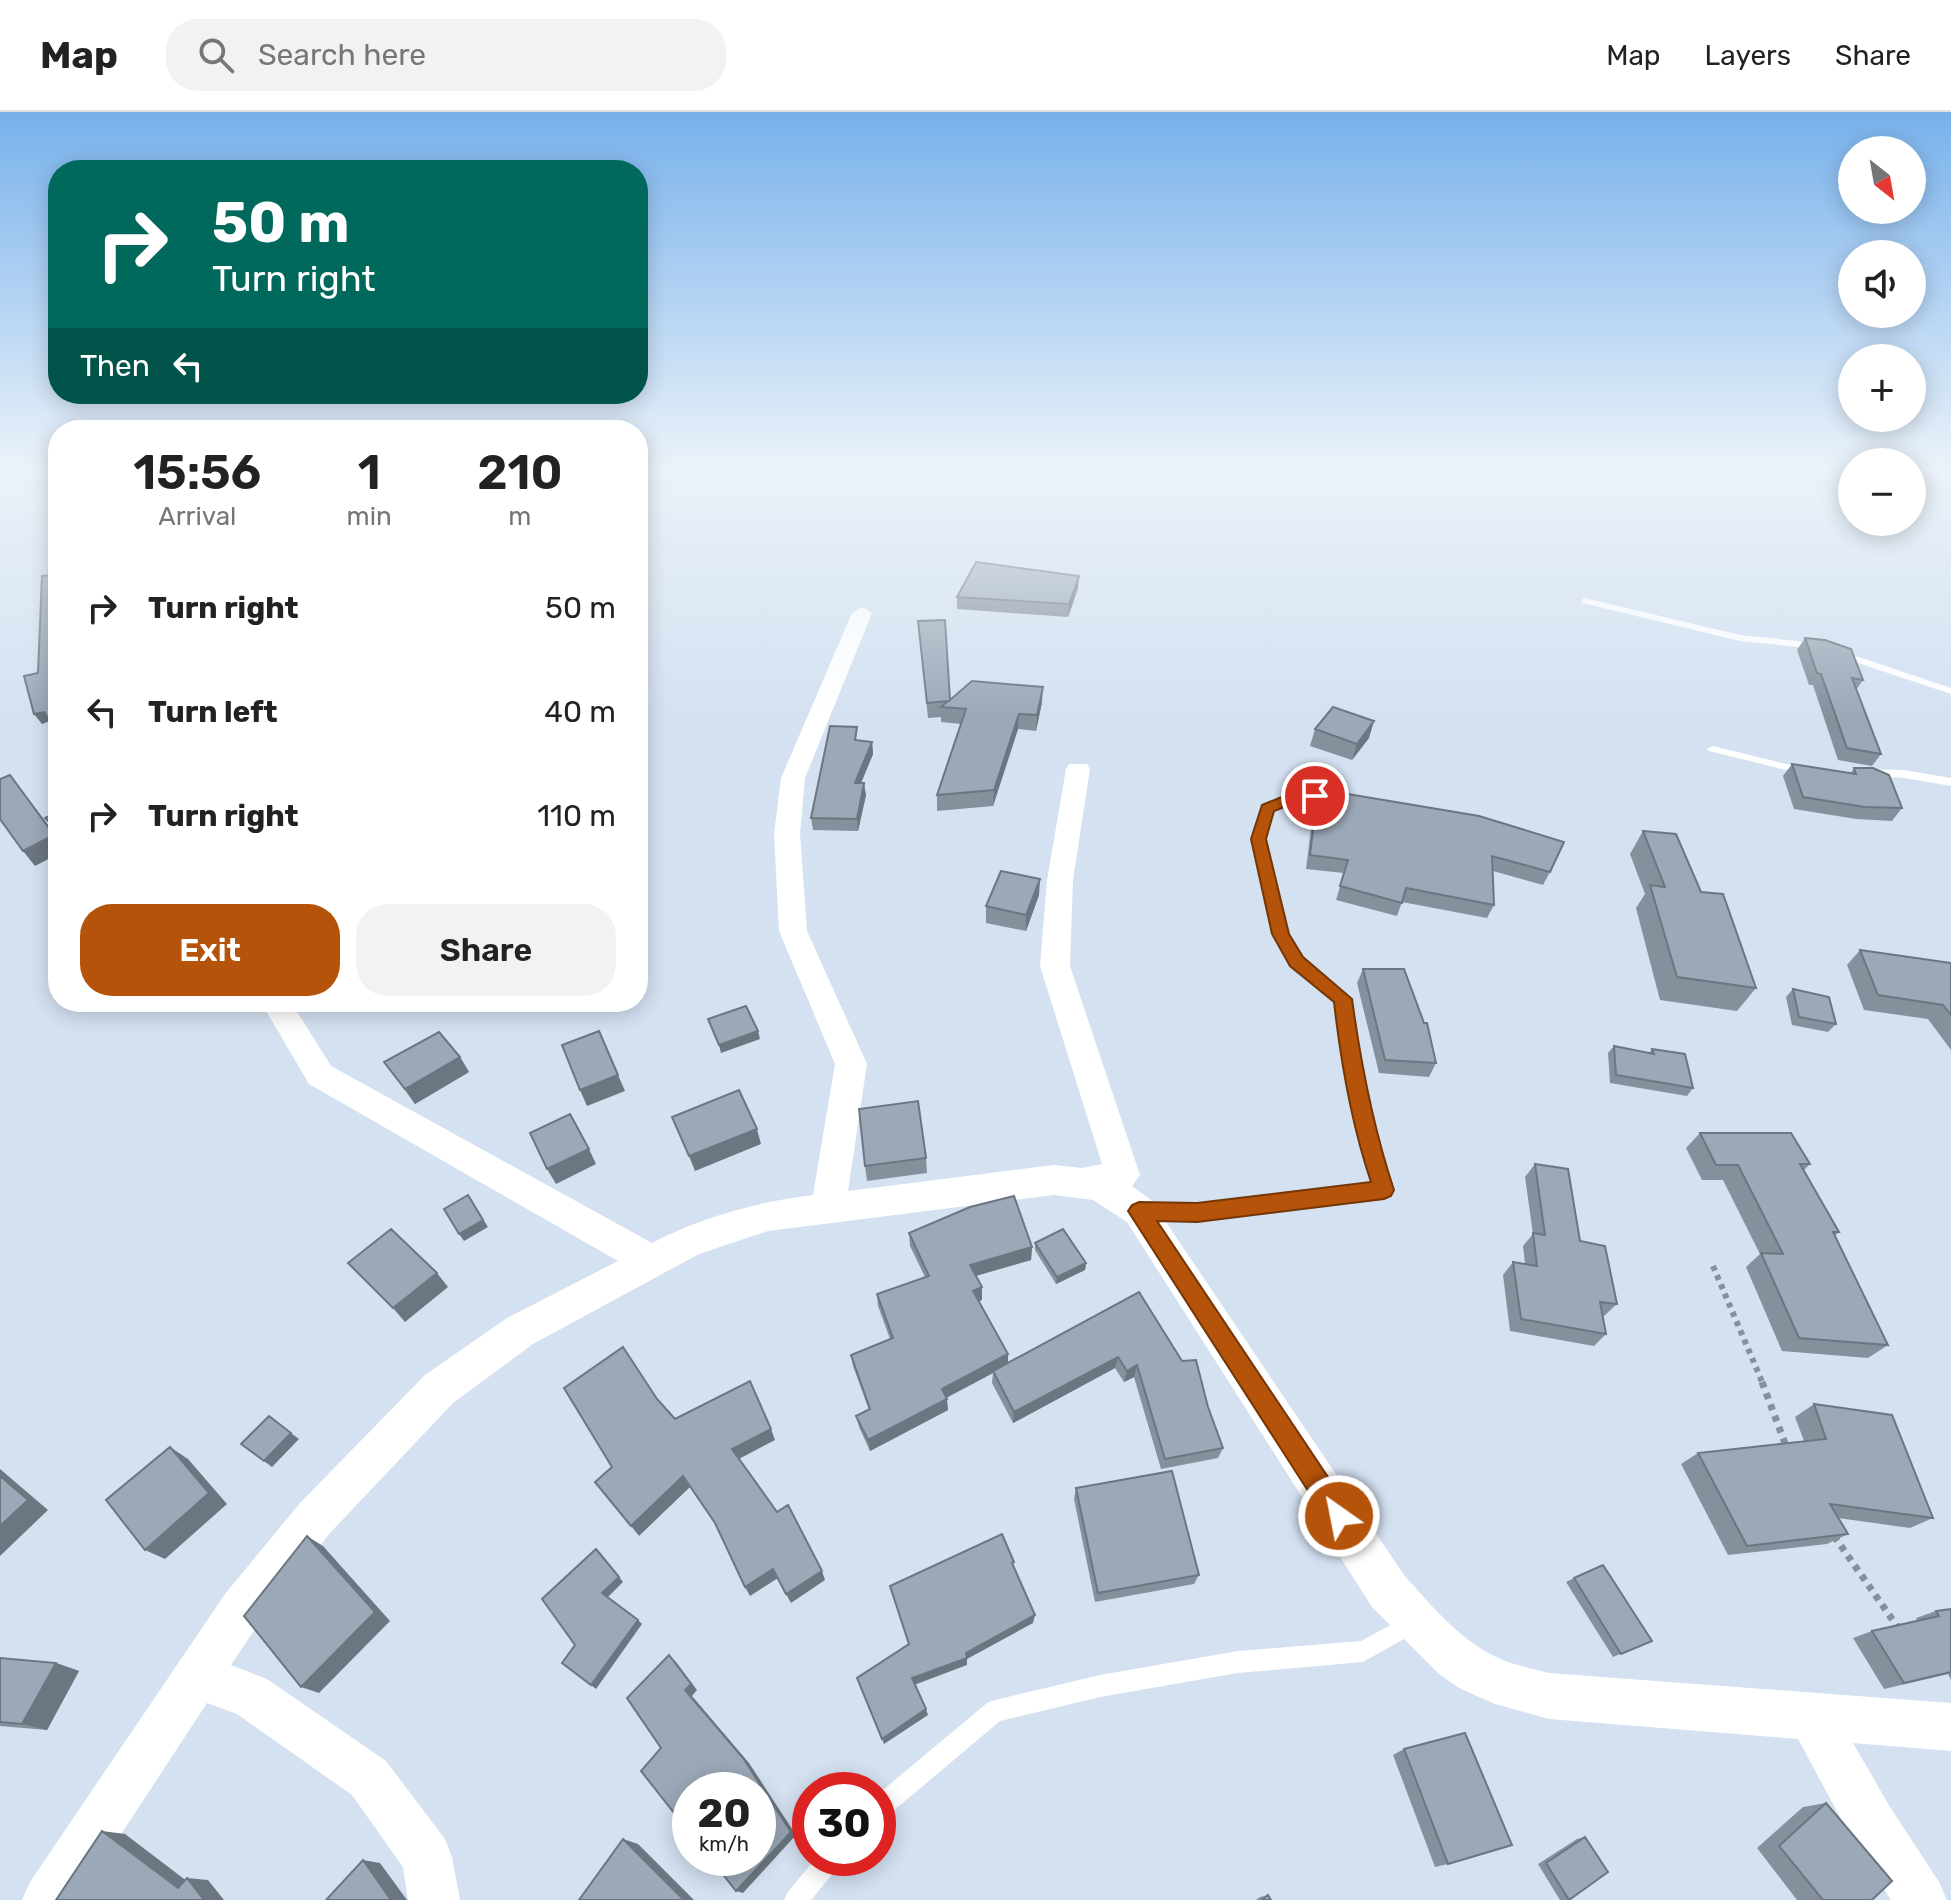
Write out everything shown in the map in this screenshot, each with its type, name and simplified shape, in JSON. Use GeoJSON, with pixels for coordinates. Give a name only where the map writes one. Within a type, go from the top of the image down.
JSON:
{"type":"FeatureCollection","features":[{"type":"Feature","properties":{"kind":"street"},"geometry":{"type":"LineString","coordinates":[[828,1206],[851,1064],[793,931],[787,834],[793,778],[862,613]]}},
{"type":"Feature","properties":{"kind":"street"},"geometry":{"type":"LineString","coordinates":[[48,1900],[241,1610],[315,1518],[439,1389],[520,1331],[689,1242],[768,1216],[828,1206],[1123,1175],[1055,966],[1060,880],[1078,769]]}},
{"type":"Feature","properties":{"kind":"street"},"geometry":{"type":"LineString","coordinates":[[282,1012],[320,1075],[651,1261]]}},
{"type":"Feature","properties":{"kind":"street"},"geometry":{"type":"LineString","coordinates":[[1086,1181],[1114,1191],[1139,1211],[1388,1591],[1467,1667],[1508,1685],[1549,1696],[1951,1727]]}},
{"type":"Feature","properties":{"kind":"street"},"geometry":{"type":"LineString","coordinates":[[196,1676],[251,1695],[369,1778],[427,1857],[434,1900]]}},
{"type":"Feature","properties":{"kind":"street"},"geometry":{"type":"LineString","coordinates":[[1811,1716],[1872,1825],[1921,1900]]}},
{"type":"Feature","properties":{"kind":"lane"},"geometry":{"type":"LineString","coordinates":[[1585,601],[1740,638],[1819,646],[1951,691]]}},
{"type":"Feature","properties":{"kind":"lane"},"geometry":{"type":"LineString","coordinates":[[1713,749],[1815,773]]}},
{"type":"Feature","properties":{"kind":"lane"},"geometry":{"type":"LineString","coordinates":[[1860,773],[1904,774],[1951,782]]}},
{"type":"Feature","properties":{"kind":"lane"},"geometry":{"type":"LineString","coordinates":[[1139,1211],[1197,1212],[1384,1190],[1365,1132],[1351,1066],[1343,999],[1297,961],[1280,934],[1259,839],[1268,809],[1295,797],[1335,795]]}},
{"type":"Feature","properties":{"kind":"lane"},"geometry":{"type":"LineString","coordinates":[[896,1794],[995,1711],[1100,1686],[1238,1662],[1363,1651],[1417,1621]]}},
{"type":"Feature","properties":{"kind":"lane"},"geometry":{"type":"LineString","coordinates":[[796,1900],[816,1876]]}},
{"type":"Feature","properties":{"kind":"path"},"geometry":{"type":"LineString","coordinates":[[1713,1266],[1792,1459]]}},
{"type":"Feature","properties":{"kind":"path"},"geometry":{"type":"LineString","coordinates":[[1829,1529],[1907,1644]]}},
{"type":"Feature","properties":{"kind":"building"},"geometry":{"type":"Polygon","coordinates":[[[976,562],[1079,576],[1069,604],[957,597],[976,562]]]}},
{"type":"Feature","properties":{"kind":"building"},"geometry":{"type":"Polygon","coordinates":[[[48,575],[48,718],[44,712],[34,714],[24,676],[38,673],[42,576],[48,575]]]}},
{"type":"Feature","properties":{"kind":"building"},"geometry":{"type":"Polygon","coordinates":[[[945,620],[950,700],[972,681],[1043,687],[1037,715],[1019,714],[994,790],[937,795],[966,709],[941,707],[948,701],[927,703],[918,621],[945,620]]]}},
{"type":"Feature","properties":{"kind":"building"},"geometry":{"type":"Polygon","coordinates":[[[1805,638],[1825,640],[1851,649],[1863,680],[1852,678],[1881,754],[1847,748],[1805,638]]]}},
{"type":"Feature","properties":{"kind":"building"},"geometry":{"type":"Polygon","coordinates":[[[1333,707],[1374,721],[1357,744],[1315,729],[1333,707]]]}},
{"type":"Feature","properties":{"kind":"building"},"geometry":{"type":"Polygon","coordinates":[[[830,726],[857,727],[855,740],[872,742],[855,783],[864,783],[857,819],[811,818],[830,726]]]}},
{"type":"Feature","properties":{"kind":"building"},"geometry":{"type":"Polygon","coordinates":[[[1792,764],[1856,774],[1854,768],[1873,768],[1889,775],[1902,808],[1865,807],[1803,797],[1792,764]]]}},
{"type":"Feature","properties":{"kind":"building"},"geometry":{"type":"Polygon","coordinates":[[[10,775],[48,827],[48,838],[23,851],[0,819],[0,779],[10,775]]]}},
{"type":"Feature","properties":{"kind":"building"},"geometry":{"type":"Polygon","coordinates":[[[1318,789],[1479,816],[1564,842],[1550,872],[1492,856],[1494,905],[1406,888],[1402,903],[1340,886],[1348,860],[1310,855],[1318,789]]]}},
{"type":"Feature","properties":{"kind":"building"},"geometry":{"type":"Polygon","coordinates":[[[1643,831],[1676,834],[1701,892],[1723,894],[1756,988],[1677,977],[1650,885],[1665,887],[1643,831]]]}},
{"type":"Feature","properties":{"kind":"building"},"geometry":{"type":"Polygon","coordinates":[[[1001,871],[1040,879],[1026,915],[986,906],[1001,871]]]}},
{"type":"Feature","properties":{"kind":"building"},"geometry":{"type":"Polygon","coordinates":[[[1860,950],[1951,963],[1951,1015],[1943,1005],[1878,995],[1860,950]]]}},
{"type":"Feature","properties":{"kind":"building"},"geometry":{"type":"Polygon","coordinates":[[[1363,969],[1404,969],[1424,1023],[1427,1023],[1436,1063],[1385,1060],[1363,969]]]}},
{"type":"Feature","properties":{"kind":"building"},"geometry":{"type":"Polygon","coordinates":[[[1793,989],[1829,997],[1836,1024],[1799,1017],[1793,989]]]}},
{"type":"Feature","properties":{"kind":"building"},"geometry":{"type":"Polygon","coordinates":[[[746,1006],[758,1031],[719,1045],[708,1019],[746,1006]]]}},
{"type":"Feature","properties":{"kind":"building"},"geometry":{"type":"Polygon","coordinates":[[[599,1031],[618,1075],[580,1090],[562,1045],[599,1031]]]}},
{"type":"Feature","properties":{"kind":"building"},"geometry":{"type":"Polygon","coordinates":[[[439,1032],[460,1057],[405,1089],[384,1062],[439,1032]]]}},
{"type":"Feature","properties":{"kind":"building"},"geometry":{"type":"Polygon","coordinates":[[[1614,1046],[1654,1054],[1652,1049],[1685,1054],[1693,1088],[1616,1075],[1614,1046]]]}},
{"type":"Feature","properties":{"kind":"building"},"geometry":{"type":"Polygon","coordinates":[[[739,1090],[757,1129],[689,1156],[672,1117],[739,1090]]]}},
{"type":"Feature","properties":{"kind":"building"},"geometry":{"type":"Polygon","coordinates":[[[918,1101],[926,1158],[865,1166],[859,1109],[918,1101]]]}},
{"type":"Feature","properties":{"kind":"building"},"geometry":{"type":"Polygon","coordinates":[[[570,1114],[589,1149],[547,1169],[530,1133],[570,1114]]]}},
{"type":"Feature","properties":{"kind":"building"},"geometry":{"type":"Polygon","coordinates":[[[1700,1133],[1791,1133],[1810,1164],[1800,1164],[1839,1232],[1833,1232],[1888,1345],[1799,1338],[1761,1253],[1783,1254],[1738,1165],[1716,1165],[1700,1133]]]}},
{"type":"Feature","properties":{"kind":"building"},"geometry":{"type":"Polygon","coordinates":[[[1535,1164],[1568,1169],[1580,1241],[1605,1246],[1617,1304],[1600,1302],[1606,1334],[1521,1319],[1513,1262],[1537,1266],[1533,1233],[1545,1235],[1535,1164]]]}},
{"type":"Feature","properties":{"kind":"building"},"geometry":{"type":"Polygon","coordinates":[[[468,1195],[483,1220],[459,1234],[444,1209],[468,1195]]]}},
{"type":"Feature","properties":{"kind":"building"},"geometry":{"type":"Polygon","coordinates":[[[1014,1196],[1032,1247],[970,1265],[982,1287],[973,1291],[1008,1354],[942,1389],[947,1399],[868,1440],[856,1416],[870,1409],[851,1355],[893,1338],[877,1294],[929,1276],[909,1233],[970,1207],[1014,1196]]]}},
{"type":"Feature","properties":{"kind":"building"},"geometry":{"type":"Polygon","coordinates":[[[391,1229],[437,1273],[393,1308],[348,1263],[391,1229]]]}},
{"type":"Feature","properties":{"kind":"building"},"geometry":{"type":"Polygon","coordinates":[[[1063,1229],[1086,1263],[1057,1277],[1035,1243],[1063,1229]]]}},
{"type":"Feature","properties":{"kind":"building"},"geometry":{"type":"Polygon","coordinates":[[[1139,1292],[1182,1361],[1196,1360],[1223,1448],[1165,1459],[1137,1365],[1127,1371],[1118,1357],[1014,1412],[993,1371],[1139,1292]]]}},
{"type":"Feature","properties":{"kind":"building"},"geometry":{"type":"Polygon","coordinates":[[[623,1347],[657,1399],[675,1419],[750,1381],[771,1429],[732,1449],[777,1512],[788,1505],[822,1571],[786,1594],[773,1569],[745,1587],[715,1523],[683,1476],[631,1526],[595,1482],[612,1467],[564,1388],[623,1347]]]}},
{"type":"Feature","properties":{"kind":"building"},"geometry":{"type":"Polygon","coordinates":[[[1814,1404],[1892,1415],[1933,1518],[1830,1504],[1848,1534],[1747,1546],[1698,1453],[1826,1439],[1814,1404]]]}},
{"type":"Feature","properties":{"kind":"building"},"geometry":{"type":"Polygon","coordinates":[[[269,1416],[291,1433],[264,1461],[241,1444],[269,1416]]]}},
{"type":"Feature","properties":{"kind":"building"},"geometry":{"type":"Polygon","coordinates":[[[170,1447],[209,1493],[145,1550],[106,1500],[170,1447]]]}},
{"type":"Feature","properties":{"kind":"building"},"geometry":{"type":"Polygon","coordinates":[[[1172,1471],[1199,1575],[1098,1593],[1076,1488],[1172,1471]]]}},
{"type":"Feature","properties":{"kind":"building"},"geometry":{"type":"Polygon","coordinates":[[[0,1476],[28,1500],[0,1526],[0,1476]]]}},
{"type":"Feature","properties":{"kind":"building"},"geometry":{"type":"Polygon","coordinates":[[[1002,1534],[1035,1615],[966,1653],[967,1658],[912,1678],[926,1709],[882,1739],[857,1678],[909,1644],[890,1586],[1002,1534]]]}},
{"type":"Feature","properties":{"kind":"building"},"geometry":{"type":"Polygon","coordinates":[[[307,1536],[375,1612],[301,1687],[244,1616],[307,1536]]]}},
{"type":"Feature","properties":{"kind":"building"},"geometry":{"type":"Polygon","coordinates":[[[596,1549],[619,1577],[602,1593],[638,1620],[591,1685],[562,1663],[575,1645],[542,1599],[596,1549]]]}},
{"type":"Feature","properties":{"kind":"building"},"geometry":{"type":"Polygon","coordinates":[[[1603,1565],[1652,1641],[1621,1654],[1574,1578],[1603,1565]]]}},
{"type":"Feature","properties":{"kind":"building"},"geometry":{"type":"Polygon","coordinates":[[[1951,1609],[1951,1672],[1904,1683],[1872,1631],[1939,1616],[1936,1611],[1951,1609]]]}},
{"type":"Feature","properties":{"kind":"building"},"geometry":{"type":"Polygon","coordinates":[[[669,1655],[691,1684],[685,1690],[752,1772],[672,1772],[672,1810],[641,1771],[661,1748],[627,1698],[669,1655]]]}},
{"type":"Feature","properties":{"kind":"building"},"geometry":{"type":"Polygon","coordinates":[[[0,1658],[56,1663],[22,1724],[0,1722],[0,1658]]]}},
{"type":"Feature","properties":{"kind":"building"},"geometry":{"type":"Polygon","coordinates":[[[1465,1733],[1512,1845],[1448,1864],[1404,1749],[1465,1733]]]}},
{"type":"Feature","properties":{"kind":"building"},"geometry":{"type":"Polygon","coordinates":[[[1826,1803],[1892,1881],[1872,1900],[1823,1900],[1779,1846],[1826,1803]]]}},
{"type":"Feature","properties":{"kind":"building"},"geometry":{"type":"Polygon","coordinates":[[[776,1809],[791,1832],[776,1848],[776,1809]]]}},
{"type":"Feature","properties":{"kind":"building"},"geometry":{"type":"Polygon","coordinates":[[[102,1831],[178,1888],[187,1878],[204,1900],[56,1900],[102,1831]]]}},
{"type":"Feature","properties":{"kind":"building"},"geometry":{"type":"Polygon","coordinates":[[[1585,1837],[1608,1872],[1569,1900],[1546,1863],[1585,1837]]]}},
{"type":"Feature","properties":{"kind":"building"},"geometry":{"type":"Polygon","coordinates":[[[623,1839],[684,1900],[579,1900],[623,1839]]]}},
{"type":"Feature","properties":{"kind":"building"},"geometry":{"type":"Polygon","coordinates":[[[363,1860],[391,1900],[326,1900],[363,1860]]]}},
{"type":"Feature","properties":{"kind":"building"},"geometry":{"type":"Polygon","coordinates":[[[724,1876],[750,1876],[736,1891],[724,1876]]]}},
{"type":"Feature","properties":{"kind":"route"},"geometry":{"type":"LineString","coordinates":[[1315,796],[1295,797],[1268,809],[1259,839],[1280,934],[1297,961],[1343,999],[1351,1066],[1365,1132],[1384,1190],[1197,1212],[1139,1211],[1339,1516]]}}]}
